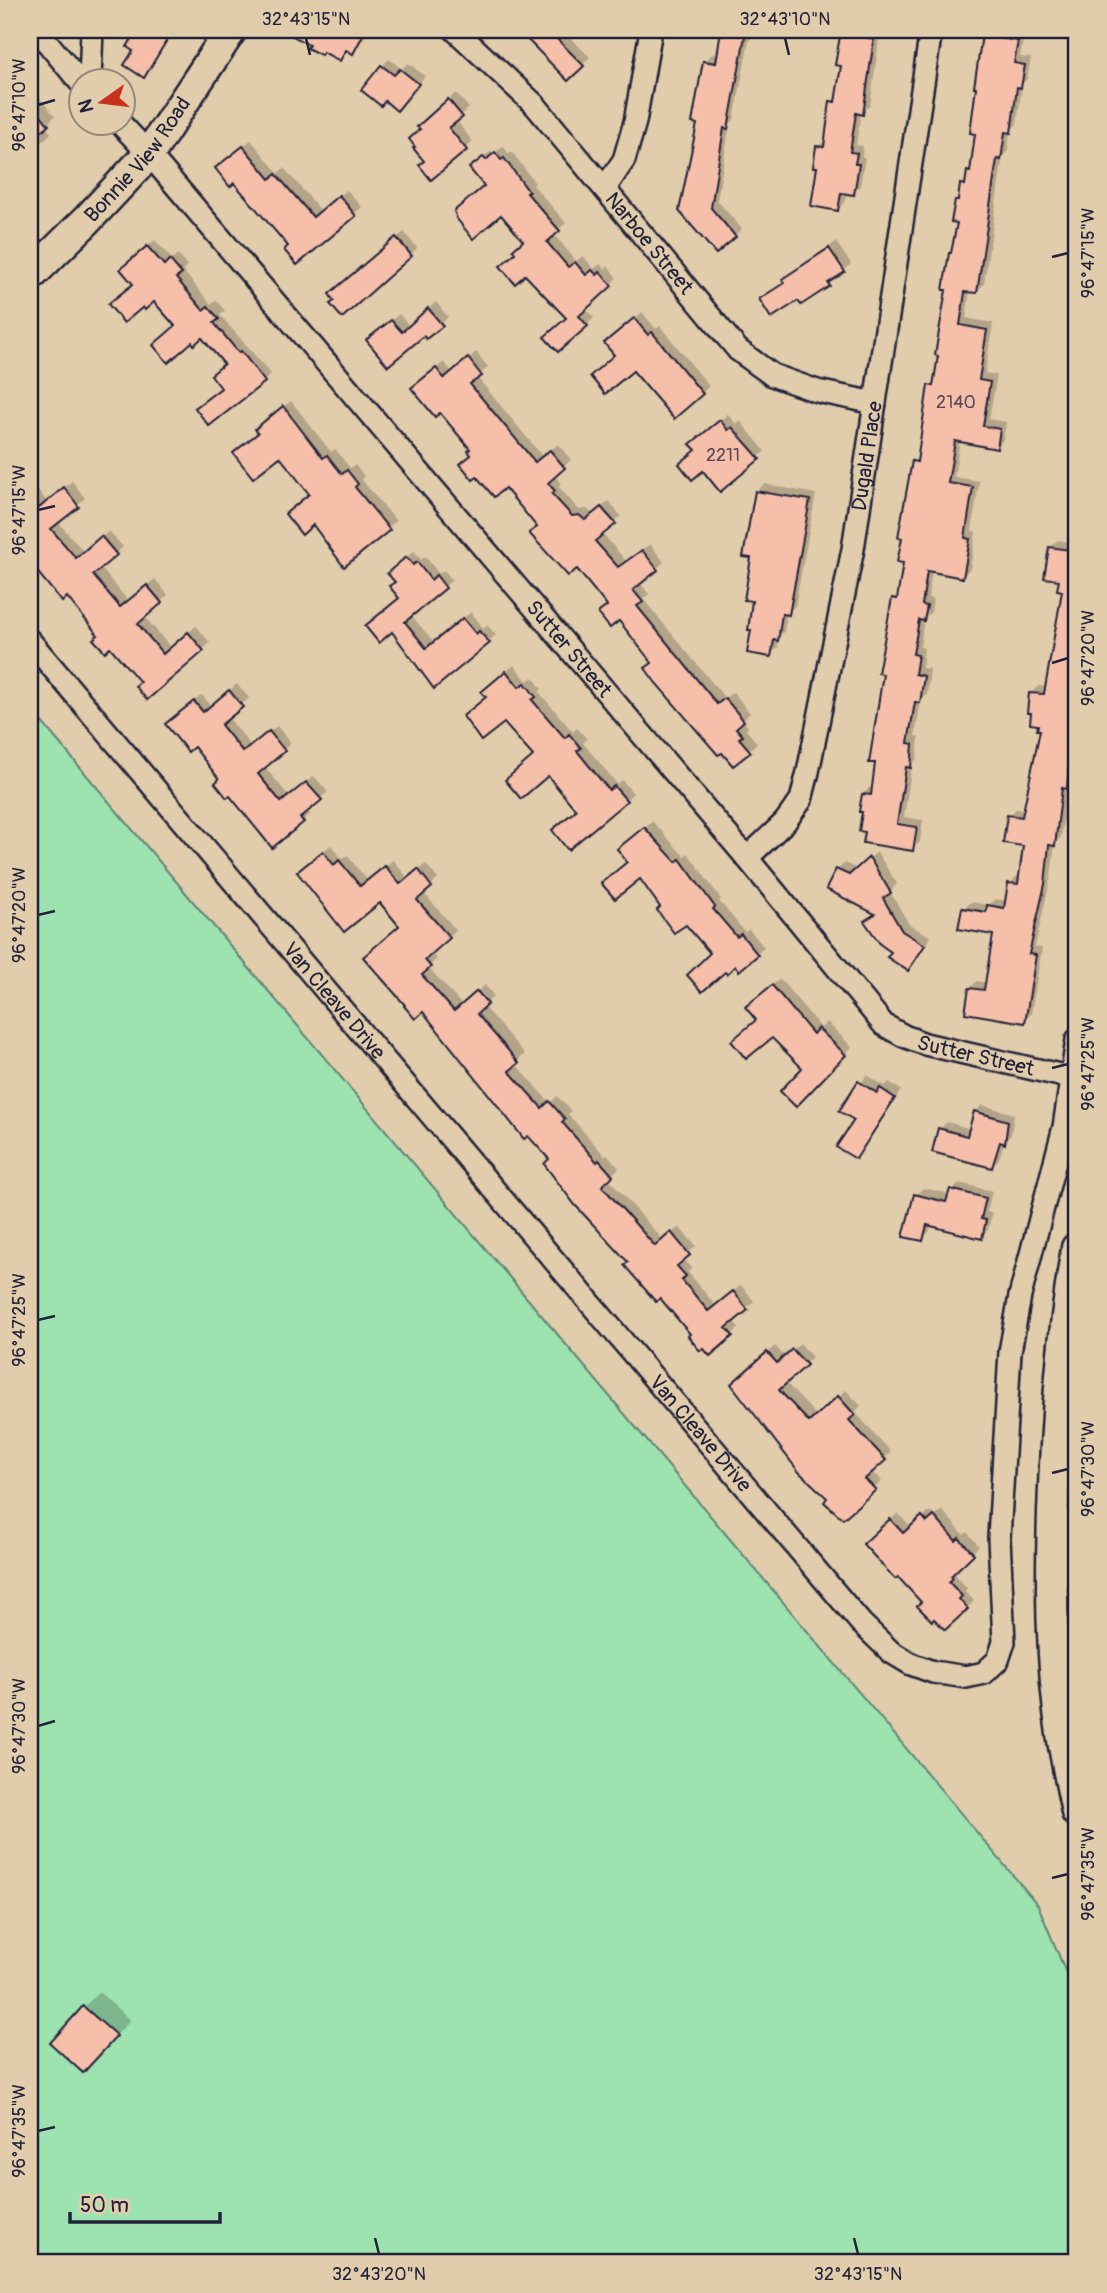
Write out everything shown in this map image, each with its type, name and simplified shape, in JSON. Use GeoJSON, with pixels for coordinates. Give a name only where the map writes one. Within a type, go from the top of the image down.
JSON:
{"type":"FeatureCollection","features":[{"type":"Feature","properties":{"kind":"main road","name":"Bonnie View Road"},"geometry":{"type":"LineString","coordinates":[[30,276],[149,153],[230,30]]}},
{"type":"Feature","properties":{"kind":"main road"},"geometry":{"type":"LineString","coordinates":[[1077,1248],[1063,1359],[1056,1446],[1052,1571],[1054,1639],[1062,1733],[1077,1812]]}},
{"type":"Feature","properties":{"kind":"street"},"geometry":{"type":"LineString","coordinates":[[37,30],[67,66]]}},
{"type":"Feature","properties":{"kind":"street"},"geometry":{"type":"LineString","coordinates":[[91,66],[92,30]]}},
{"type":"Feature","properties":{"kind":"street","name":"Narboe Street"},"geometry":{"type":"LineString","coordinates":[[454,30],[535,105],[738,350],[772,375],[817,390],[875,403]]}},
{"type":"Feature","properties":{"kind":"street"},"geometry":{"type":"LineString","coordinates":[[605,188],[624,160],[635,122],[651,30]]}},
{"type":"Feature","properties":{"kind":"street","name":"Dugald Place"},"geometry":{"type":"LineString","coordinates":[[747,858],[785,822],[801,800],[853,549],[931,30]]}},
{"type":"Feature","properties":{"kind":"street","name":"Sutter Street"},"geometry":{"type":"LineString","coordinates":[[133,136],[747,858],[884,1025],[904,1037],[925,1044],[1074,1078]]}},
{"type":"Feature","properties":{"kind":"street","name":"Van Cleave Drive"},"geometry":{"type":"LineString","coordinates":[[30,641],[861,1623],[891,1652],[911,1664],[933,1672],[966,1677],[984,1673],[998,1660],[1004,1642],[999,1538],[1010,1352],[1020,1296],[1064,1127],[1074,1078],[1077,1040]]}},
{"type":"Feature","properties":{"kind":"green space"},"geometry":{"type":"Polygon","coordinates":[[[30,708],[1038,1905],[1077,1999],[1077,2263],[30,2263],[30,708]]]}},
{"type":"Feature","properties":{"kind":"building"},"geometry":{"type":"Polygon","coordinates":[[[137,30],[173,30],[144,78],[136,73],[136,66],[124,65],[133,51],[127,47],[137,30]]]}},
{"type":"Feature","properties":{"kind":"building"},"geometry":{"type":"Polygon","coordinates":[[[282,30],[354,30],[363,35],[353,54],[346,50],[340,61],[323,52],[321,55],[307,48],[309,45],[282,30]]]}},
{"type":"Feature","properties":{"kind":"building"},"geometry":{"type":"Polygon","coordinates":[[[533,30],[548,30],[584,66],[568,81],[525,37],[533,30]]]}},
{"type":"Feature","properties":{"kind":"building"},"geometry":{"type":"Polygon","coordinates":[[[721,30],[746,30],[728,129],[724,128],[711,208],[736,237],[716,254],[679,211],[697,124],[692,123],[703,61],[716,63],[721,30]]]}},
{"type":"Feature","properties":{"kind":"building"},"geometry":{"type":"Polygon","coordinates":[[[841,30],[870,30],[868,38],[874,39],[863,115],[856,113],[850,152],[857,153],[855,164],[859,164],[854,195],[841,193],[838,211],[811,206],[817,167],[813,167],[816,146],[824,147],[830,101],[835,102],[841,66],[835,65],[841,30]]]}},
{"type":"Feature","properties":{"kind":"building"},"geometry":{"type":"Polygon","coordinates":[[[982,35],[1018,41],[1014,63],[1025,65],[1021,88],[1017,87],[1011,133],[1005,132],[1001,160],[997,159],[977,293],[965,292],[960,325],[987,330],[979,380],[990,382],[983,426],[1000,429],[997,449],[955,441],[948,483],[973,487],[965,538],[970,539],[963,578],[927,571],[922,605],[927,606],[924,621],[919,620],[913,654],[918,655],[915,674],[924,676],[920,703],[915,702],[908,743],[913,744],[911,768],[906,767],[897,824],[917,827],[913,851],[863,843],[865,832],[859,831],[862,812],[859,812],[862,794],[871,795],[875,763],[869,763],[883,674],[878,673],[892,598],[897,599],[903,563],[897,562],[902,538],[898,537],[912,461],[917,462],[928,385],[933,386],[938,356],[935,355],[946,290],[943,290],[957,223],[951,222],[960,184],[965,185],[967,171],[970,172],[975,134],[970,133],[974,87],[982,35]]]}},
{"type":"Feature","properties":{"kind":"building"},"geometry":{"type":"Polygon","coordinates":[[[381,65],[394,75],[400,69],[419,84],[397,111],[385,101],[381,106],[361,90],[381,65]]]}},
{"type":"Feature","properties":{"kind":"building"},"geometry":{"type":"Polygon","coordinates":[[[448,99],[463,117],[449,128],[467,150],[431,180],[419,165],[424,161],[409,139],[420,129],[417,127],[448,99]]]}},
{"type":"Feature","properties":{"kind":"building"},"geometry":{"type":"Polygon","coordinates":[[[30,102],[49,125],[30,141],[30,102]]]}},
{"type":"Feature","properties":{"kind":"building"},"geometry":{"type":"Polygon","coordinates":[[[243,146],[270,179],[276,174],[313,217],[339,195],[356,216],[297,265],[284,250],[288,246],[234,183],[230,187],[215,168],[243,146]]]}},
{"type":"Feature","properties":{"kind":"building"},"geometry":{"type":"Polygon","coordinates":[[[495,152],[501,160],[504,158],[529,192],[527,193],[560,231],[547,242],[568,267],[575,262],[586,275],[592,270],[597,275],[600,272],[612,286],[579,316],[588,326],[558,352],[544,337],[566,318],[525,275],[515,284],[500,266],[515,253],[513,250],[523,241],[501,215],[473,239],[454,211],[484,186],[469,168],[495,152]]]}},
{"type":"Feature","properties":{"kind":"building"},"geometry":{"type":"Polygon","coordinates":[[[396,237],[412,256],[342,318],[330,304],[334,301],[329,294],[396,237]]]}},
{"type":"Feature","properties":{"kind":"building"},"geometry":{"type":"Polygon","coordinates":[[[147,246],[164,265],[170,260],[182,274],[176,278],[203,310],[208,306],[219,319],[214,323],[239,353],[241,351],[265,382],[209,426],[195,408],[221,388],[211,375],[224,364],[202,338],[194,345],[192,342],[168,363],[153,345],[175,326],[154,302],[145,310],[143,307],[124,323],[108,304],[133,284],[120,269],[147,246]]]}},
{"type":"Feature","properties":{"kind":"building"},"geometry":{"type":"Polygon","coordinates":[[[829,248],[845,272],[828,283],[830,286],[801,305],[798,301],[771,318],[759,299],[784,283],[782,279],[829,248]]]}},
{"type":"Feature","properties":{"kind":"building"},"geometry":{"type":"Polygon","coordinates":[[[428,308],[443,326],[426,339],[424,336],[388,366],[366,340],[391,320],[402,332],[428,308]]]}},
{"type":"Feature","properties":{"kind":"building"},"geometry":{"type":"Polygon","coordinates":[[[634,318],[648,335],[652,332],[703,394],[674,419],[633,371],[605,394],[590,376],[614,355],[604,343],[634,318]]]}},
{"type":"Feature","properties":{"kind":"building"},"geometry":{"type":"Polygon","coordinates":[[[468,358],[482,376],[470,384],[535,462],[550,450],[565,468],[548,483],[555,491],[552,494],[572,516],[579,515],[585,520],[601,507],[616,524],[595,541],[618,567],[642,550],[658,570],[633,590],[643,602],[637,606],[717,704],[725,698],[744,721],[736,728],[743,736],[739,738],[751,752],[733,766],[722,753],[718,755],[655,682],[645,668],[652,663],[619,621],[610,628],[598,613],[607,606],[577,569],[568,576],[529,533],[537,527],[505,488],[494,497],[477,477],[473,480],[460,464],[471,455],[468,451],[470,449],[440,413],[435,417],[411,388],[436,368],[444,378],[468,358]]]}},
{"type":"Feature","properties":{"kind":"building"},"geometry":{"type":"Polygon","coordinates":[[[283,406],[323,458],[327,455],[342,474],[347,470],[358,484],[355,487],[390,530],[344,567],[313,525],[302,535],[285,514],[309,494],[280,457],[253,478],[233,453],[258,433],[255,429],[283,406]]]}},
{"type":"Feature","properties":{"kind":"building"},"geometry":{"type":"Polygon","coordinates":[[[720,420],[728,430],[732,427],[760,459],[720,492],[703,471],[692,480],[679,464],[696,450],[690,444],[720,420]]]}},
{"type":"Feature","properties":{"kind":"building"},"geometry":{"type":"Polygon","coordinates":[[[64,487],[79,507],[51,529],[76,558],[101,536],[117,555],[93,575],[120,607],[147,585],[162,603],[138,624],[163,654],[188,632],[204,651],[147,700],[135,686],[140,682],[110,647],[105,652],[93,639],[98,635],[67,597],[62,602],[30,563],[30,495],[39,508],[64,487]]]}},
{"type":"Feature","properties":{"kind":"building"},"geometry":{"type":"Polygon","coordinates":[[[755,491],[810,500],[789,615],[782,614],[778,641],[774,640],[771,657],[747,653],[752,601],[744,600],[751,558],[743,557],[755,491]]]}},
{"type":"Feature","properties":{"kind":"building"},"geometry":{"type":"Polygon","coordinates":[[[1049,547],[1077,551],[1077,709],[1071,734],[1067,789],[1062,788],[1055,846],[1049,845],[1045,884],[1029,954],[1036,955],[1025,1023],[965,1013],[969,988],[984,990],[993,935],[958,929],[962,908],[986,912],[987,905],[1004,908],[1008,883],[1018,884],[1023,846],[1003,843],[1007,815],[1022,817],[1040,730],[1037,730],[1038,725],[1030,724],[1031,713],[1027,713],[1029,693],[1044,694],[1062,591],[1057,590],[1059,580],[1044,578],[1049,547]]]}},
{"type":"Feature","properties":{"kind":"building"},"geometry":{"type":"Polygon","coordinates":[[[406,557],[413,565],[417,562],[431,580],[436,575],[446,588],[405,622],[426,648],[463,618],[476,634],[479,631],[490,643],[434,689],[392,632],[379,643],[365,626],[399,598],[389,586],[395,582],[387,573],[406,557]]]}},
{"type":"Feature","properties":{"kind":"building"},"geometry":{"type":"Polygon","coordinates":[[[506,671],[519,687],[525,683],[536,697],[532,700],[565,738],[569,734],[581,748],[577,751],[609,790],[614,786],[627,801],[568,850],[552,830],[576,810],[548,776],[521,799],[505,780],[533,756],[504,723],[481,741],[463,716],[486,697],[481,692],[506,671]]]}},
{"type":"Feature","properties":{"kind":"building"},"geometry":{"type":"Polygon","coordinates":[[[229,690],[243,707],[221,725],[243,752],[269,731],[285,751],[258,774],[281,802],[306,782],[322,800],[300,818],[304,822],[272,848],[230,796],[227,798],[215,783],[219,779],[194,747],[188,752],[165,724],[194,701],[203,712],[229,690]]]}},
{"type":"Feature","properties":{"kind":"building"},"geometry":{"type":"Polygon","coordinates":[[[644,827],[676,862],[680,859],[715,907],[713,909],[737,937],[741,934],[758,955],[739,971],[735,966],[727,974],[725,972],[702,992],[687,975],[710,953],[686,925],[674,933],[657,910],[660,907],[640,879],[615,899],[601,883],[627,862],[617,849],[644,827]]]}},
{"type":"Feature","properties":{"kind":"building"},"geometry":{"type":"Polygon","coordinates":[[[323,851],[334,865],[339,860],[360,886],[385,866],[400,884],[418,869],[432,887],[417,900],[450,938],[425,960],[431,967],[422,975],[454,1011],[477,991],[488,1004],[477,1014],[519,1063],[509,1071],[542,1108],[549,1101],[565,1119],[562,1122],[613,1176],[602,1186],[655,1246],[671,1232],[690,1255],[677,1266],[686,1276],[682,1280],[708,1311],[733,1291],[748,1310],[726,1328],[733,1336],[710,1356],[703,1348],[700,1351],[688,1336],[690,1334],[660,1298],[656,1302],[624,1265],[628,1262],[575,1205],[544,1164],[549,1159],[528,1136],[524,1139],[423,1012],[415,1019],[363,957],[399,926],[380,903],[344,932],[297,872],[323,851]]]}},
{"type":"Feature","properties":{"kind":"building"},"geometry":{"type":"Polygon","coordinates":[[[869,857],[891,893],[883,898],[902,931],[925,945],[908,971],[887,957],[891,952],[881,945],[864,921],[875,914],[826,889],[836,869],[849,875],[869,857]]]}},
{"type":"Feature","properties":{"kind":"building"},"geometry":{"type":"Polygon","coordinates":[[[772,985],[813,1034],[818,1028],[846,1055],[796,1107],[780,1091],[802,1068],[772,1038],[746,1059],[731,1041],[756,1020],[745,1007],[772,985]]]}},
{"type":"Feature","properties":{"kind":"building"},"geometry":{"type":"Polygon","coordinates":[[[858,1081],[877,1093],[880,1088],[895,1098],[856,1159],[836,1147],[854,1120],[839,1111],[858,1081]]]}},
{"type":"Feature","properties":{"kind":"building"},"geometry":{"type":"Polygon","coordinates":[[[974,1111],[1008,1121],[1005,1144],[1000,1142],[992,1168],[932,1152],[938,1128],[967,1136],[974,1111]]]}},
{"type":"Feature","properties":{"kind":"building"},"geometry":{"type":"Polygon","coordinates":[[[950,1189],[986,1198],[981,1219],[986,1220],[982,1239],[927,1225],[923,1241],[903,1237],[914,1194],[946,1202],[950,1189]]]}},
{"type":"Feature","properties":{"kind":"building"},"geometry":{"type":"Polygon","coordinates":[[[792,1349],[807,1365],[779,1390],[809,1422],[838,1396],[855,1415],[849,1420],[886,1460],[865,1479],[876,1490],[843,1519],[824,1502],[827,1498],[799,1472],[731,1384],[767,1352],[777,1363],[792,1349]]]}},
{"type":"Feature","properties":{"kind":"building"},"geometry":{"type":"Polygon","coordinates":[[[922,1516],[927,1522],[934,1516],[956,1541],[959,1538],[974,1554],[951,1576],[953,1578],[949,1582],[962,1596],[959,1599],[968,1609],[945,1630],[917,1606],[921,1602],[898,1577],[895,1579],[863,1544],[890,1519],[903,1533],[922,1516]]]}},
{"type":"Feature","properties":{"kind":"building"},"geometry":{"type":"Polygon","coordinates":[[[83,2006],[117,2036],[83,2073],[50,2043],[83,2006]]]}}]}
